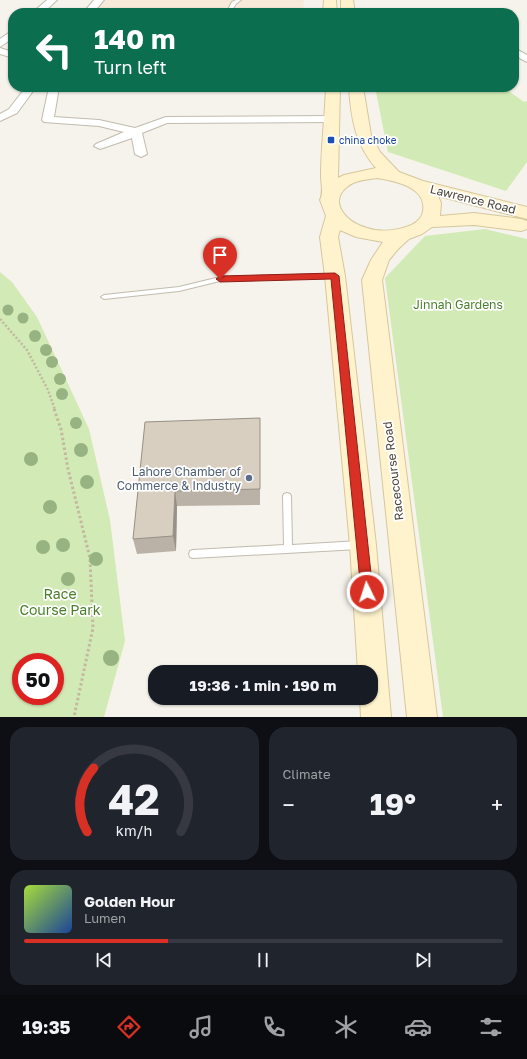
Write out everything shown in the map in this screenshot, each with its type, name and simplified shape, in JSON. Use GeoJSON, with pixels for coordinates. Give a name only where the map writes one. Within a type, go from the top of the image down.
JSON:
{"type":"FeatureCollection","features":[{"type":"Feature","properties":{"kind":"main road"},"geometry":{"type":"LineString","coordinates":[[331,192],[329,177],[333,119],[333,92]]}},
{"type":"Feature","properties":{"kind":"main road"},"geometry":{"type":"LineString","coordinates":[[356,92],[359,119],[364,140],[378,162],[392,174],[418,185],[427,193],[432,203],[432,212],[428,222]]}},
{"type":"Feature","properties":{"kind":"main road"},"geometry":{"type":"LineString","coordinates":[[392,174],[362,174],[349,178],[338,184],[331,192],[328,200],[329,208],[334,217],[343,225],[356,232],[371,236],[387,237],[412,232],[428,222],[486,219],[527,226]]}},
{"type":"Feature","properties":{"kind":"main road","name":"Lawrence Road"},"geometry":{"type":"LineString","coordinates":[[418,185],[527,213]]}},
{"type":"Feature","properties":{"kind":"main road"},"geometry":{"type":"LineString","coordinates":[[334,217],[329,237],[335,276],[363,545],[376,717]]}},
{"type":"Feature","properties":{"kind":"main road","name":"Racecourse Road"},"geometry":{"type":"LineString","coordinates":[[402,235],[390,245],[382,255],[372,280],[422,717]]}},
{"type":"Feature","properties":{"kind":"street"},"geometry":{"type":"LineString","coordinates":[[43,8],[52,0]]}},
{"type":"Feature","properties":{"kind":"street"},"geometry":{"type":"LineString","coordinates":[[92,8],[99,0]]}},
{"type":"Feature","properties":{"kind":"street"},"geometry":{"type":"LineString","coordinates":[[0,44],[8,37]]}},
{"type":"Feature","properties":{"kind":"street"},"geometry":{"type":"LineString","coordinates":[[0,118],[13,111],[27,92]]}},
{"type":"Feature","properties":{"kind":"street"},"geometry":{"type":"LineString","coordinates":[[53,92],[48,120],[99,123],[136,132]]}},
{"type":"Feature","properties":{"kind":"street"},"geometry":{"type":"LineString","coordinates":[[100,146],[166,120],[333,119]]}},
{"type":"Feature","properties":{"kind":"street"},"geometry":{"type":"LineString","coordinates":[[136,132],[141,154]]}},
{"type":"Feature","properties":{"kind":"lane"},"geometry":{"type":"LineString","coordinates":[[231,8],[234,2],[239,0]]}},
{"type":"Feature","properties":{"kind":"lane"},"geometry":{"type":"LineString","coordinates":[[104,297],[179,289],[220,279],[335,276]]}},
{"type":"Feature","properties":{"kind":"lane"},"geometry":{"type":"LineString","coordinates":[[287,496],[288,549]]}},
{"type":"Feature","properties":{"kind":"lane"},"geometry":{"type":"LineString","coordinates":[[193,554],[363,545]]}},
{"type":"Feature","properties":{"kind":"path"},"geometry":{"type":"LineString","coordinates":[[0,319],[27,350],[48,390],[61,428],[68,470],[90,558],[93,628],[74,717]]}},
{"type":"Feature","properties":{"kind":"shaded area"},"geometry":{"type":"Polygon","coordinates":[[[106,0],[304,0],[303,8],[99,8],[106,0]]]}},
{"type":"Feature","properties":{"kind":"green space"},"geometry":{"type":"Polygon","coordinates":[[[376,92],[510,92],[524,102],[527,101],[527,162],[506,191],[388,152],[376,92]]]}},
{"type":"Feature","properties":{"kind":"green space","name":"Jinnah Gardens"},"geometry":{"type":"Polygon","coordinates":[[[485,229],[527,239],[527,717],[443,717],[385,278],[425,236],[485,229]]]}},
{"type":"Feature","properties":{"kind":"green space","name":"Race Course Park"},"geometry":{"type":"Polygon","coordinates":[[[0,272],[12,282],[37,317],[89,429],[110,520],[125,641],[104,717],[0,717],[0,272]]]}},
{"type":"Feature","properties":{"kind":"building","name":"Lahore Chamber of Commerce & Industry"},"geometry":{"type":"Polygon","coordinates":[[[260,418],[260,489],[175,491],[173,536],[133,539],[145,422],[260,418]]]}},
{"type":"Feature","properties":{"kind":"place","name":"china choke"},"geometry":{"type":"Point","coordinates":[331,140]}},
{"type":"Feature","properties":{"kind":"place","name":"Lahore Chamber of Commerce & Industry"},"geometry":{"type":"Point","coordinates":[249,478]}},
{"type":"Feature","properties":{"kind":"route"},"geometry":{"type":"LineString","coordinates":[[220,279],[284,276],[335,276],[367,592]]}}]}
